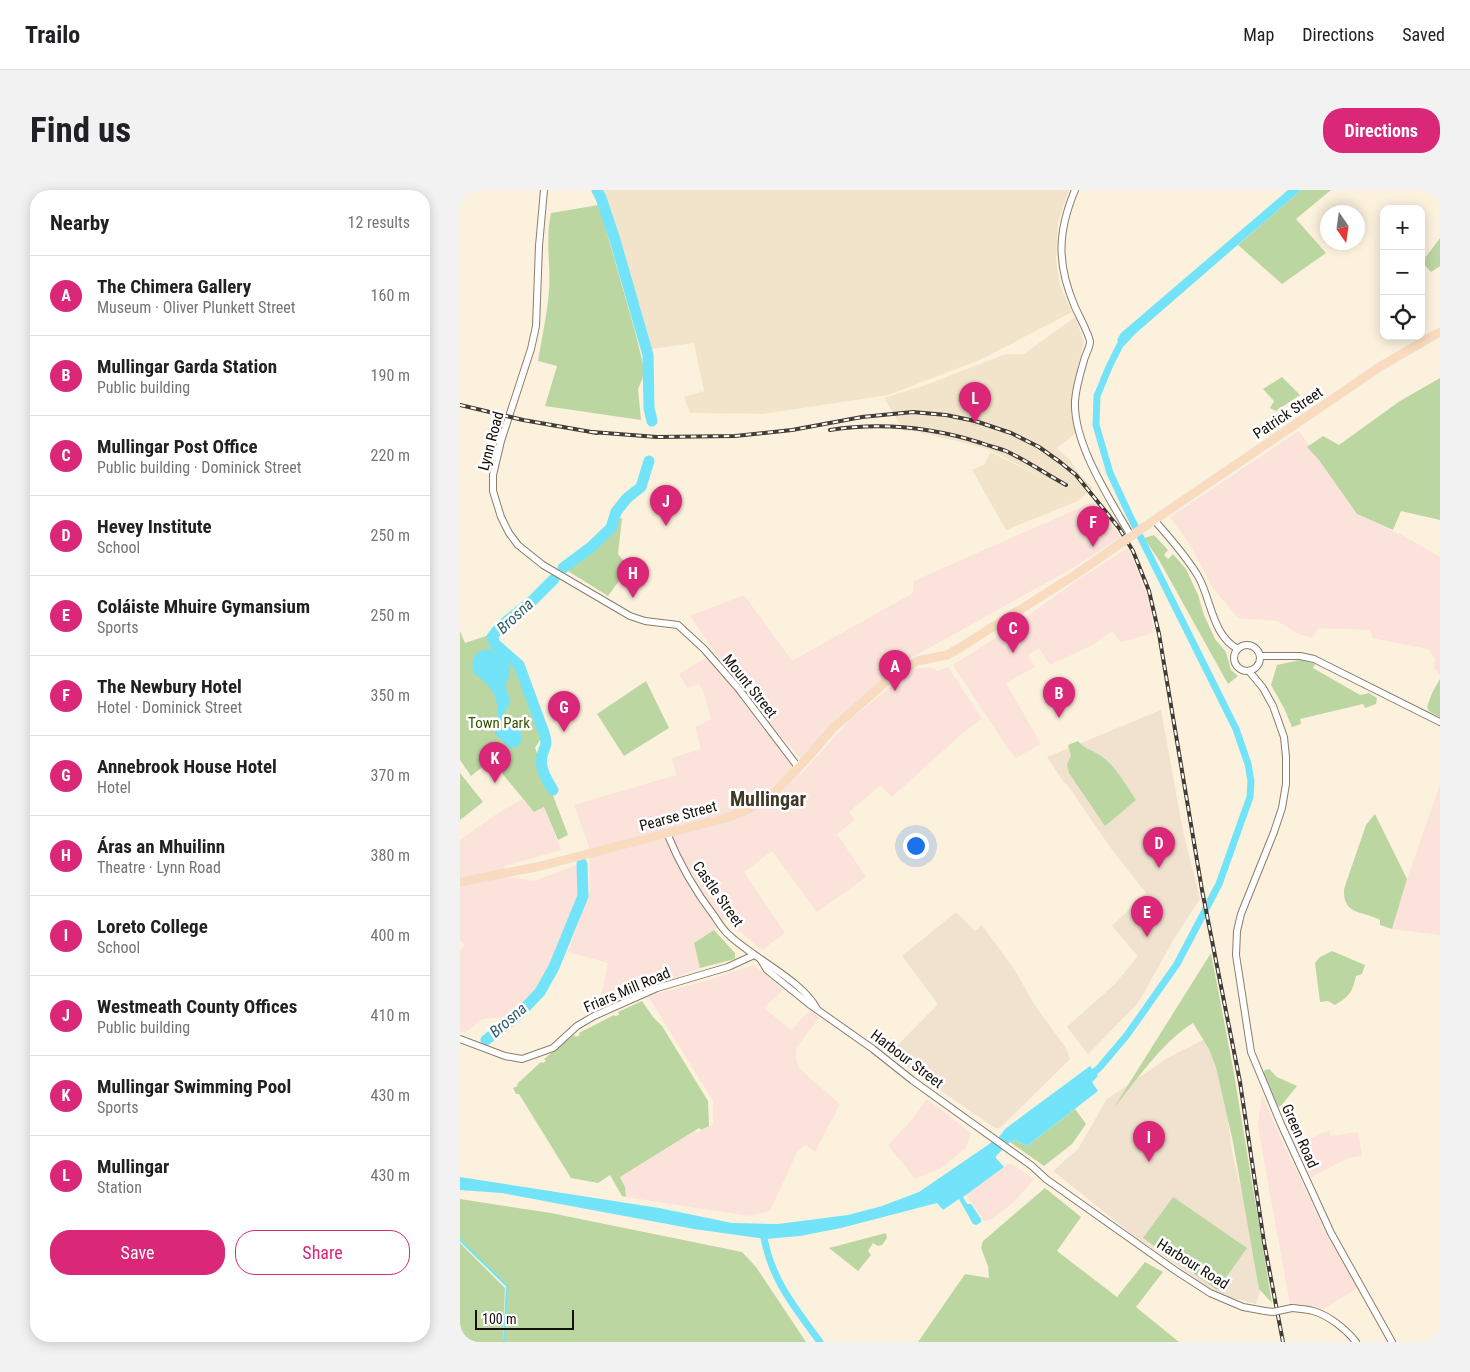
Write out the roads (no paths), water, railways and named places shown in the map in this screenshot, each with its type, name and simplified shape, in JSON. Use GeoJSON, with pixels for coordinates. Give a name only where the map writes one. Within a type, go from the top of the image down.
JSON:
{"type":"FeatureCollection","features":[{"type":"Feature","properties":{"kind":"main road","name":"Patrick Street"},"geometry":{"type":"LineString","coordinates":[[948,655],[1078,573],[1381,366],[1440,332]]}},
{"type":"Feature","properties":{"kind":"main road","name":"Pearse Street"},"geometry":{"type":"LineString","coordinates":[[460,882],[541,866],[726,818],[749,809],[774,793],[833,728],[888,680],[917,661],[948,655]]}},
{"type":"Feature","properties":{"kind":"street","name":"Lynn Road"},"geometry":{"type":"LineString","coordinates":[[544,190],[539,246],[536,326],[531,349],[501,441],[493,475],[493,491],[496,505],[509,533],[518,545],[543,565],[630,616],[645,621],[678,625]]}},
{"type":"Feature","properties":{"kind":"street"},"geometry":{"type":"LineString","coordinates":[[1075,190],[1066,220],[1061,260],[1068,293],[1090,342],[1075,401],[1077,420],[1082,441],[1096,474],[1128,538]]}},
{"type":"Feature","properties":{"kind":"street"},"geometry":{"type":"LineString","coordinates":[[1155,520],[1198,576],[1220,631],[1231,645],[1238,649]]}},
{"type":"Feature","properties":{"kind":"street","name":"Mount Street"},"geometry":{"type":"LineString","coordinates":[[678,625],[704,649],[738,688],[798,767]]}},
{"type":"Feature","properties":{"kind":"street"},"geometry":{"type":"LineString","coordinates":[[1244,645],[1252,646],[1259,652],[1258,665],[1249,671],[1241,669],[1235,664],[1234,656],[1238,649],[1244,645]]}},
{"type":"Feature","properties":{"kind":"street"},"geometry":{"type":"LineString","coordinates":[[1260,656],[1300,656],[1314,659],[1440,722]]}},
{"type":"Feature","properties":{"kind":"street","name":"Green Road"},"geometry":{"type":"LineString","coordinates":[[1249,671],[1263,688],[1273,706],[1284,737],[1286,757],[1286,784],[1282,808],[1238,926],[1236,955],[1251,1052],[1280,1124],[1331,1233],[1392,1342]]}},
{"type":"Feature","properties":{"kind":"street","name":"Castle Street"},"geometry":{"type":"LineString","coordinates":[[667,833],[678,860],[706,905],[728,934],[761,960]]}},
{"type":"Feature","properties":{"kind":"street","name":"Friars Mill Road"},"geometry":{"type":"LineString","coordinates":[[460,1039],[505,1056],[522,1059],[553,1048],[578,1026],[594,1016],[658,988],[728,967],[754,955]]}},
{"type":"Feature","properties":{"kind":"street","name":"Harbour Street"},"geometry":{"type":"LineString","coordinates":[[761,960],[767,970],[809,1004],[1032,1166]]}},
{"type":"Feature","properties":{"kind":"street","name":"Harbour Road"},"geometry":{"type":"LineString","coordinates":[[1032,1166],[1046,1179],[1210,1293],[1243,1307],[1265,1311],[1273,1312],[1292,1308],[1314,1311],[1334,1322],[1356,1342]]}},
{"type":"Feature","properties":{"kind":"water"},"geometry":{"type":"Polygon","coordinates":[[[1288,190],[1301,190],[1135,334],[1124,346],[1117,340],[1121,333],[1288,190]]]}},
{"type":"Feature","properties":{"kind":"water"},"geometry":{"type":"Polygon","coordinates":[[[488,649],[502,657],[509,667],[510,673],[506,685],[510,702],[504,713],[521,734],[520,743],[515,747],[510,748],[495,734],[498,716],[496,699],[488,686],[473,672],[475,656],[488,649]]]}},
{"type":"Feature","properties":{"kind":"water"},"geometry":{"type":"Polygon","coordinates":[[[1090,1066],[1098,1076],[1092,1082],[1098,1091],[1027,1146],[1015,1140],[1010,1142],[996,1156],[1004,1167],[963,1197],[967,1204],[971,1204],[981,1219],[981,1222],[976,1225],[973,1224],[959,1199],[943,1210],[937,1203],[841,1228],[800,1236],[766,1239],[694,1229],[502,1193],[460,1190],[460,1177],[659,1208],[732,1223],[778,1224],[848,1215],[882,1206],[919,1192],[999,1137],[1005,1129],[1090,1066]]]}},
{"type":"Feature","properties":{"kind":"waterway","name":"Brosna"},"geometry":{"type":"LineString","coordinates":[[597,190],[615,240],[648,355],[649,408],[652,421]]}},
{"type":"Feature","properties":{"kind":"waterway"},"geometry":{"type":"LineString","coordinates":[[1088,1078],[1127,1035],[1177,964],[1219,884],[1250,797],[1251,781],[1248,764],[1236,729],[1110,473],[1096,425],[1097,396],[1121,343],[1127,337]]}},
{"type":"Feature","properties":{"kind":"waterway","name":"Brosna"},"geometry":{"type":"LineString","coordinates":[[563,568],[591,547],[611,528],[616,512],[627,498],[641,487],[649,461]]}},
{"type":"Feature","properties":{"kind":"waterway","name":"Brosna"},"geometry":{"type":"LineString","coordinates":[[553,790],[544,774],[541,760],[546,743],[544,733],[519,665],[495,644],[492,637],[501,626],[533,600],[554,579]]}},
{"type":"Feature","properties":{"kind":"waterway","name":"Brosna"},"geometry":{"type":"LineString","coordinates":[[486,1040],[517,1016],[540,992],[554,967],[583,896],[582,864]]}},
{"type":"Feature","properties":{"kind":"waterway"},"geometry":{"type":"LineString","coordinates":[[763,1232],[766,1248],[777,1277],[792,1303],[820,1342]]}},
{"type":"Feature","properties":{"kind":"waterway","name":"Brosna"},"geometry":{"type":"LineString","coordinates":[[460,1240],[507,1286],[504,1342]]}},
{"type":"Feature","properties":{"kind":"railway"},"geometry":{"type":"LineString","coordinates":[[460,405],[523,420],[597,433]]}},
{"type":"Feature","properties":{"kind":"railway"},"geometry":{"type":"LineString","coordinates":[[592,432],[657,437],[735,436],[792,430],[862,417],[913,412],[946,415],[975,421],[1011,433],[1039,447],[1076,475],[1119,528],[1133,551],[1149,591],[1159,634],[1202,890],[1240,1082],[1264,1242],[1283,1342]]}},
{"type":"Feature","properties":{"kind":"railway"},"geometry":{"type":"LineString","coordinates":[[830,430],[887,426],[943,433],[1006,451],[1066,485]]}},
{"type":"Feature","properties":{"kind":"place","name":"Mullingar"},"geometry":{"type":"Point","coordinates":[975,423]}},
{"type":"Feature","properties":{"kind":"place","name":"Westmeath County Offices"},"geometry":{"type":"Point","coordinates":[666,526]}},
{"type":"Feature","properties":{"kind":"place","name":"The Newbury Hotel"},"geometry":{"type":"Point","coordinates":[1093,547]}},
{"type":"Feature","properties":{"kind":"place","name":"Áras an Mhuilinn"},"geometry":{"type":"Point","coordinates":[633,598]}},
{"type":"Feature","properties":{"kind":"place","name":"Mullingar Post Office"},"geometry":{"type":"Point","coordinates":[1013,653]}},
{"type":"Feature","properties":{"kind":"place","name":"The Chimera Gallery"},"geometry":{"type":"Point","coordinates":[895,691]}},
{"type":"Feature","properties":{"kind":"place","name":"Mullingar Garda Station"},"geometry":{"type":"Point","coordinates":[1059,718]}},
{"type":"Feature","properties":{"kind":"place","name":"Annebrook House Hotel"},"geometry":{"type":"Point","coordinates":[564,732]}},
{"type":"Feature","properties":{"kind":"place","name":"Mullingar Swimming Pool"},"geometry":{"type":"Point","coordinates":[495,783]}},
{"type":"Feature","properties":{"kind":"place","name":"Hevey Institute"},"geometry":{"type":"Point","coordinates":[1159,868]}},
{"type":"Feature","properties":{"kind":"place","name":"Coláiste Mhuire Gymansium"},"geometry":{"type":"Point","coordinates":[1147,937]}},
{"type":"Feature","properties":{"kind":"place","name":"Loreto College"},"geometry":{"type":"Point","coordinates":[1149,1162]}},
{"type":"Feature","properties":{"kind":"district","name":"Mullingar"},"geometry":{"type":"Point","coordinates":[768,799]}},
{"type":"Feature","properties":{"kind":"park label","name":"Town Park"},"geometry":{"type":"Point","coordinates":[499,723]}}]}
